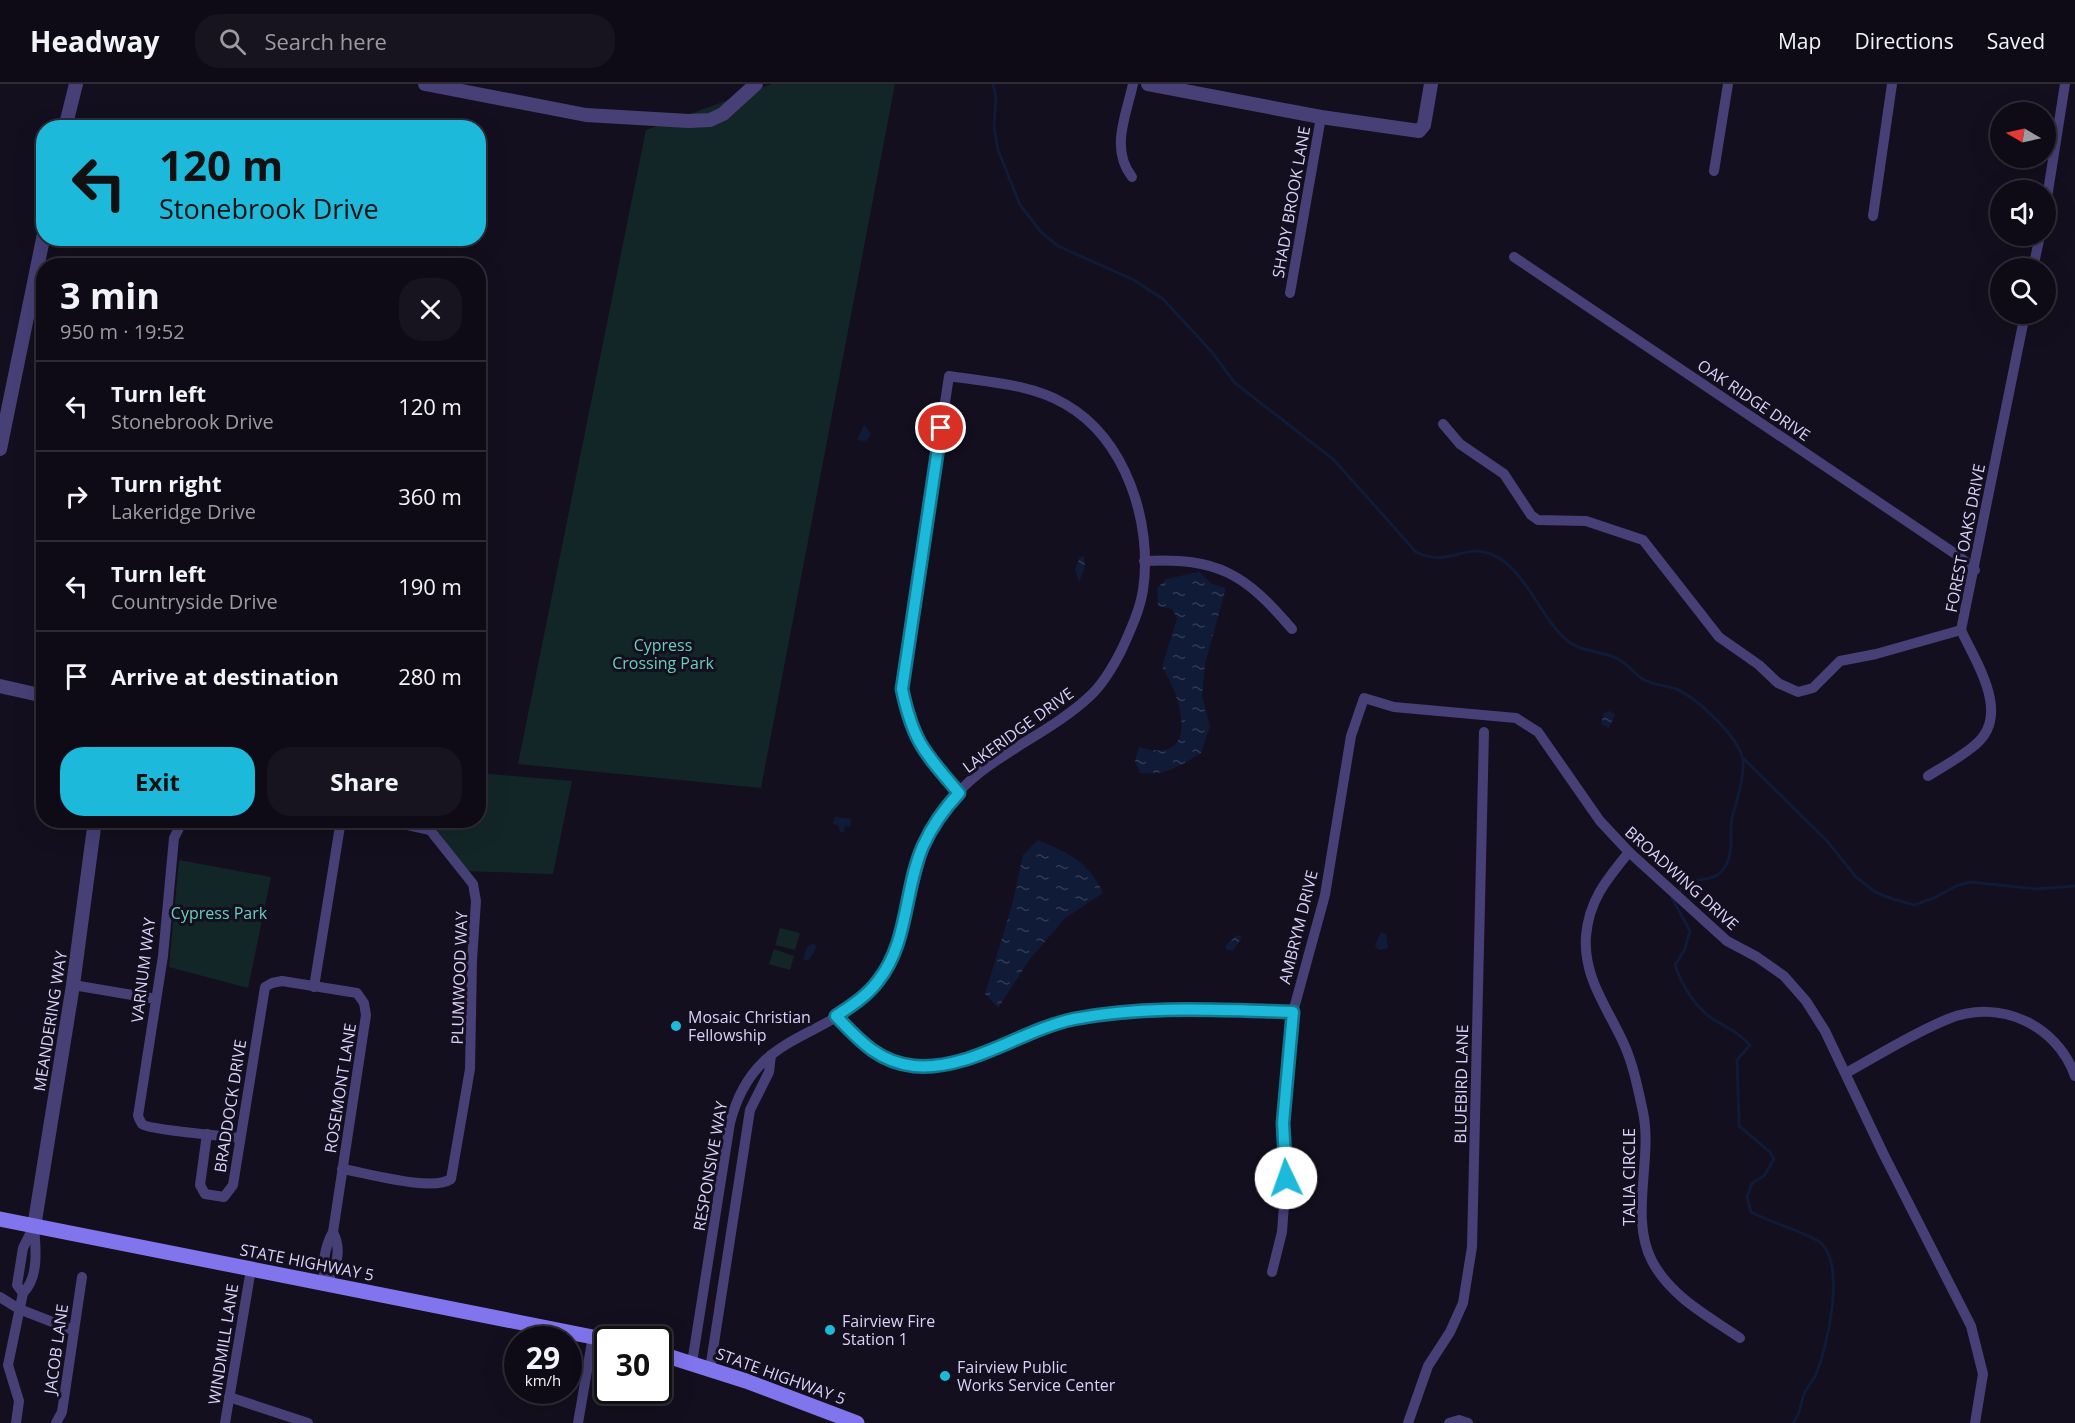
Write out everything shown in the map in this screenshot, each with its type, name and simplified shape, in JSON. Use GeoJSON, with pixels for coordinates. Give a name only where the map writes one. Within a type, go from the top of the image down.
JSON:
{"type":"FeatureCollection","features":[{"type":"Feature","properties":{"kind":"main road","name":"STATE HIGHWAY 5"},"geometry":{"type":"LineString","coordinates":[[0,1219],[594,1337]]}},
{"type":"Feature","properties":{"kind":"main road","name":"STATE HIGHWAY 5"},"geometry":{"type":"LineString","coordinates":[[672,1358],[710,1369],[857,1423]]}},
{"type":"Feature","properties":{"kind":"street"},"geometry":{"type":"LineString","coordinates":[[67,120],[76,84]]}},
{"type":"Feature","properties":{"kind":"street"},"geometry":{"type":"LineString","coordinates":[[425,84],[586,116],[689,121],[710,120],[723,114],[756,84]]}},
{"type":"Feature","properties":{"kind":"street"},"geometry":{"type":"LineString","coordinates":[[1132,177],[1122,164],[1120,153],[1133,84]]}},
{"type":"Feature","properties":{"kind":"street"},"geometry":{"type":"LineString","coordinates":[[1148,84],[1321,117],[1419,131],[1424,125],[1431,84]]}},
{"type":"Feature","properties":{"kind":"street"},"geometry":{"type":"LineString","coordinates":[[1714,171],[1728,84]]}},
{"type":"Feature","properties":{"kind":"street"},"geometry":{"type":"LineString","coordinates":[[1873,216],[1892,84]]}},
{"type":"Feature","properties":{"kind":"street"},"geometry":{"type":"LineString","coordinates":[[2050,180],[2065,84]]}},
{"type":"Feature","properties":{"kind":"street","name":"SHADY BROOK LANE"},"geometry":{"type":"LineString","coordinates":[[1290,293],[1321,117]]}},
{"type":"Feature","properties":{"kind":"street","name":"OAK RIDGE DRIVE"},"geometry":{"type":"LineString","coordinates":[[1514,257],[1960,557],[1975,570]]}},
{"type":"Feature","properties":{"kind":"street"},"geometry":{"type":"LineString","coordinates":[[0,449],[36,273]]}},
{"type":"Feature","properties":{"kind":"street","name":"FOREST OAKS DRIVE"},"geometry":{"type":"LineString","coordinates":[[1443,424],[1460,444],[1504,474],[1531,515],[1538,520],[1586,521],[1643,540],[1719,637],[1759,665],[1778,683],[1798,692],[1812,688],[1840,662],[1962,630],[2023,324]]}},
{"type":"Feature","properties":{"kind":"street","name":"LAKERIDGE DRIVE"},"geometry":{"type":"LineString","coordinates":[[771,1055],[861,999],[878,981],[892,958],[923,847],[943,810],[981,770],[1047,729],[1091,695],[1113,666],[1129,634],[1143,591],[1144,561],[1140,513],[1123,467],[1103,436],[1067,405],[1043,393],[949,376],[902,689],[909,722],[921,748],[959,793]]}},
{"type":"Feature","properties":{"kind":"street"},"geometry":{"type":"LineString","coordinates":[[1144,561],[1177,559],[1208,564],[1230,572],[1277,612],[1292,629]]}},
{"type":"Feature","properties":{"kind":"street"},"geometry":{"type":"LineString","coordinates":[[1928,776],[1977,744],[1987,730],[1992,717],[1989,694],[1962,630]]}},
{"type":"Feature","properties":{"kind":"street"},"geometry":{"type":"LineString","coordinates":[[0,686],[36,694]]}},
{"type":"Feature","properties":{"kind":"street","name":"BROADWING DRIVE"},"geometry":{"type":"LineString","coordinates":[[1364,698],[1394,707],[1516,718],[1538,732],[1600,821],[1629,852],[1727,941],[1757,957],[1784,976],[1818,1019],[1846,1072],[1882,1152],[1971,1326],[1983,1374],[1975,1423]]}},
{"type":"Feature","properties":{"kind":"street","name":"AMBRYM DRIVE"},"geometry":{"type":"LineString","coordinates":[[1272,1272],[1282,1232],[1286,1189],[1283,1123],[1293,1012],[1325,895],[1351,736],[1364,698]]}},
{"type":"Feature","properties":{"kind":"street","name":"BLUEBIRD LANE"},"geometry":{"type":"LineString","coordinates":[[1408,1423],[1428,1366],[1450,1332],[1463,1304],[1472,1247],[1484,732]]}},
{"type":"Feature","properties":{"kind":"street","name":"MEANDERING WAY"},"geometry":{"type":"LineString","coordinates":[[34,1227],[73,985],[94,828]]}},
{"type":"Feature","properties":{"kind":"street","name":"VARNUM WAY"},"geometry":{"type":"LineString","coordinates":[[179,828],[174,838],[156,999],[138,1116],[142,1124],[154,1129],[171,1128],[207,1134]]}},
{"type":"Feature","properties":{"kind":"street"},"geometry":{"type":"LineString","coordinates":[[314,987],[340,828]]}},
{"type":"Feature","properties":{"kind":"street","name":"PLUMWOOD WAY"},"geometry":{"type":"LineString","coordinates":[[342,1170],[443,1184],[451,1179],[470,1069],[472,960],[476,902],[473,884],[430,830],[421,828]]}},
{"type":"Feature","properties":{"kind":"street","name":"TALIA CIRCLE"},"geometry":{"type":"LineString","coordinates":[[1629,852],[1600,887],[1586,937],[1588,961],[1596,991],[1623,1043],[1644,1115],[1646,1167],[1644,1232],[1651,1259],[1675,1293],[1740,1338]]}},
{"type":"Feature","properties":{"kind":"street","name":"BRADDOCK DRIVE"},"geometry":{"type":"LineString","coordinates":[[207,1134],[200,1185],[205,1194],[224,1197],[233,1185],[265,987],[282,981],[314,987]]}},
{"type":"Feature","properties":{"kind":"street"},"geometry":{"type":"LineString","coordinates":[[73,985],[156,999]]}},
{"type":"Feature","properties":{"kind":"street","name":"ROSEMONT LANE"},"geometry":{"type":"LineString","coordinates":[[314,987],[357,993],[364,1003],[366,1015],[333,1232],[328,1240],[323,1270],[325,1284]]}},
{"type":"Feature","properties":{"kind":"street"},"geometry":{"type":"LineString","coordinates":[[836,1016],[867,1048],[892,1063],[937,1066],[1072,1019],[1105,1014],[1179,1009],[1293,1012]]}},
{"type":"Feature","properties":{"kind":"street"},"geometry":{"type":"LineString","coordinates":[[1846,1072],[1949,1018],[1999,1012],[2025,1019],[2047,1032],[2068,1058],[2075,1076]]}},
{"type":"Feature","properties":{"kind":"street","name":"RESPONSIVE WAY"},"geometry":{"type":"LineString","coordinates":[[692,1364],[736,1101],[757,1066],[771,1055]]}},
{"type":"Feature","properties":{"kind":"street","name":"RESPONSIVE WAY"},"geometry":{"type":"LineString","coordinates":[[710,1369],[750,1110],[769,1072],[771,1055]]}},
{"type":"Feature","properties":{"kind":"street"},"geometry":{"type":"LineString","coordinates":[[207,1134],[240,1138]]}},
{"type":"Feature","properties":{"kind":"street"},"geometry":{"type":"LineString","coordinates":[[16,1423],[19,1401],[8,1365],[23,1293],[17,1284],[23,1248],[34,1227]]}},
{"type":"Feature","properties":{"kind":"street","name":"WINDMILL LANE"},"geometry":{"type":"LineString","coordinates":[[225,1423],[251,1269]]}},
{"type":"Feature","properties":{"kind":"street","name":"JACOB LANE"},"geometry":{"type":"LineString","coordinates":[[56,1423],[62,1412],[82,1277]]}},
{"type":"Feature","properties":{"kind":"street"},"geometry":{"type":"LineString","coordinates":[[0,1297],[19,1309],[73,1330]]}},
{"type":"Feature","properties":{"kind":"street"},"geometry":{"type":"LineString","coordinates":[[578,1423],[594,1361]]}},
{"type":"Feature","properties":{"kind":"street"},"geometry":{"type":"LineString","coordinates":[[229,1397],[308,1423]]}},
{"type":"Feature","properties":{"kind":"street"},"geometry":{"type":"LineString","coordinates":[[1449,1423],[1459,1420],[1468,1423]]}},
{"type":"Feature","properties":{"kind":"green space","name":"Cypress Crossing Park"},"geometry":{"type":"Polygon","coordinates":[[[772,84],[895,84],[761,788],[518,764],[646,130],[772,84]]]}},
{"type":"Feature","properties":{"kind":"green space"},"geometry":{"type":"Polygon","coordinates":[[[486,774],[572,781],[553,874],[463,871],[435,828],[486,828],[486,774]]]}},
{"type":"Feature","properties":{"kind":"green space","name":"Cypress Park"},"geometry":{"type":"Polygon","coordinates":[[[179,860],[271,877],[248,988],[169,967],[179,860]]]}},
{"type":"Feature","properties":{"kind":"green space"},"geometry":{"type":"Polygon","coordinates":[[[780,928],[800,933],[795,950],[775,945],[780,928]]]}},
{"type":"Feature","properties":{"kind":"green space"},"geometry":{"type":"Polygon","coordinates":[[[774,949],[794,956],[790,970],[769,964],[774,949]]]}},
{"type":"Feature","properties":{"kind":"water"},"geometry":{"type":"Polygon","coordinates":[[[864,425],[871,434],[866,441],[857,440],[864,425]]]}},
{"type":"Feature","properties":{"kind":"water"},"geometry":{"type":"Polygon","coordinates":[[[1084,556],[1085,567],[1079,582],[1075,569],[1080,557],[1084,556]]]}},
{"type":"Feature","properties":{"kind":"water"},"geometry":{"type":"Polygon","coordinates":[[[1199,572],[1212,584],[1226,588],[1205,664],[1202,696],[1210,726],[1201,753],[1172,769],[1149,774],[1140,773],[1135,761],[1139,747],[1159,751],[1172,747],[1179,738],[1182,726],[1176,695],[1162,667],[1177,618],[1172,609],[1158,606],[1157,588],[1166,579],[1199,572]]]}},
{"type":"Feature","properties":{"kind":"water"},"geometry":{"type":"Polygon","coordinates":[[[1609,711],[1615,714],[1609,728],[1601,724],[1604,713],[1609,711]]]}},
{"type":"Feature","properties":{"kind":"water"},"geometry":{"type":"Polygon","coordinates":[[[835,817],[851,819],[850,827],[845,826],[844,832],[840,832],[838,825],[833,824],[835,817]]]}},
{"type":"Feature","properties":{"kind":"water"},"geometry":{"type":"Polygon","coordinates":[[[1038,840],[1084,865],[1103,893],[1064,919],[1030,959],[998,1008],[985,994],[1012,905],[1023,855],[1038,840]]]}},
{"type":"Feature","properties":{"kind":"water"},"geometry":{"type":"Polygon","coordinates":[[[1381,932],[1386,934],[1388,948],[1379,950],[1375,946],[1381,932]]]}},
{"type":"Feature","properties":{"kind":"water"},"geometry":{"type":"Polygon","coordinates":[[[1237,935],[1242,937],[1233,951],[1227,950],[1225,946],[1237,935]]]}},
{"type":"Feature","properties":{"kind":"water"},"geometry":{"type":"Polygon","coordinates":[[[813,943],[817,947],[809,960],[803,959],[807,947],[813,943]]]}},
{"type":"Feature","properties":{"kind":"waterway"},"geometry":{"type":"LineString","coordinates":[[993,84],[996,97],[994,127],[998,150],[1020,205],[1041,232],[1058,246],[1134,280],[1163,299],[1211,351],[1235,383],[1334,460],[1416,552],[1438,558],[1481,551],[1503,561],[1524,582],[1549,620],[1569,642],[1580,648],[1616,658],[1645,680],[1685,694],[1714,718],[1738,747],[1742,756],[1743,769],[1731,821],[1727,864],[1719,874],[1689,883],[1672,898],[1690,931],[1684,951],[1675,965],[1696,1004],[1750,1045],[1737,1060],[1739,1126],[1770,1152],[1774,1159],[1764,1176],[1752,1183],[1747,1197],[1751,1212],[1817,1240],[1829,1255],[1833,1288],[1825,1345],[1816,1374],[1804,1394],[1793,1423]]}},
{"type":"Feature","properties":{"kind":"waterway"},"geometry":{"type":"LineString","coordinates":[[1743,758],[1827,841],[1856,877],[1875,892],[1890,898],[1914,905],[1970,882],[2037,889],[2075,886]]}},
{"type":"Feature","properties":{"kind":"place","name":"Mosaic Christian Fellowship"},"geometry":{"type":"Point","coordinates":[676,1026]}},
{"type":"Feature","properties":{"kind":"place","name":"Fairview Fire Station 1"},"geometry":{"type":"Point","coordinates":[830,1330]}},
{"type":"Feature","properties":{"kind":"place","name":"Fairview Public Works Service Center"},"geometry":{"type":"Point","coordinates":[945,1376]}},
{"type":"Feature","properties":{"kind":"route"},"geometry":{"type":"LineString","coordinates":[[941,428],[902,689],[909,722],[921,748],[959,793],[943,810],[923,847],[892,958],[878,981],[861,999],[836,1016],[867,1048],[892,1063],[937,1066],[1072,1019],[1120,1012],[1179,1009],[1293,1012],[1283,1123],[1286,1178]]}}]}
